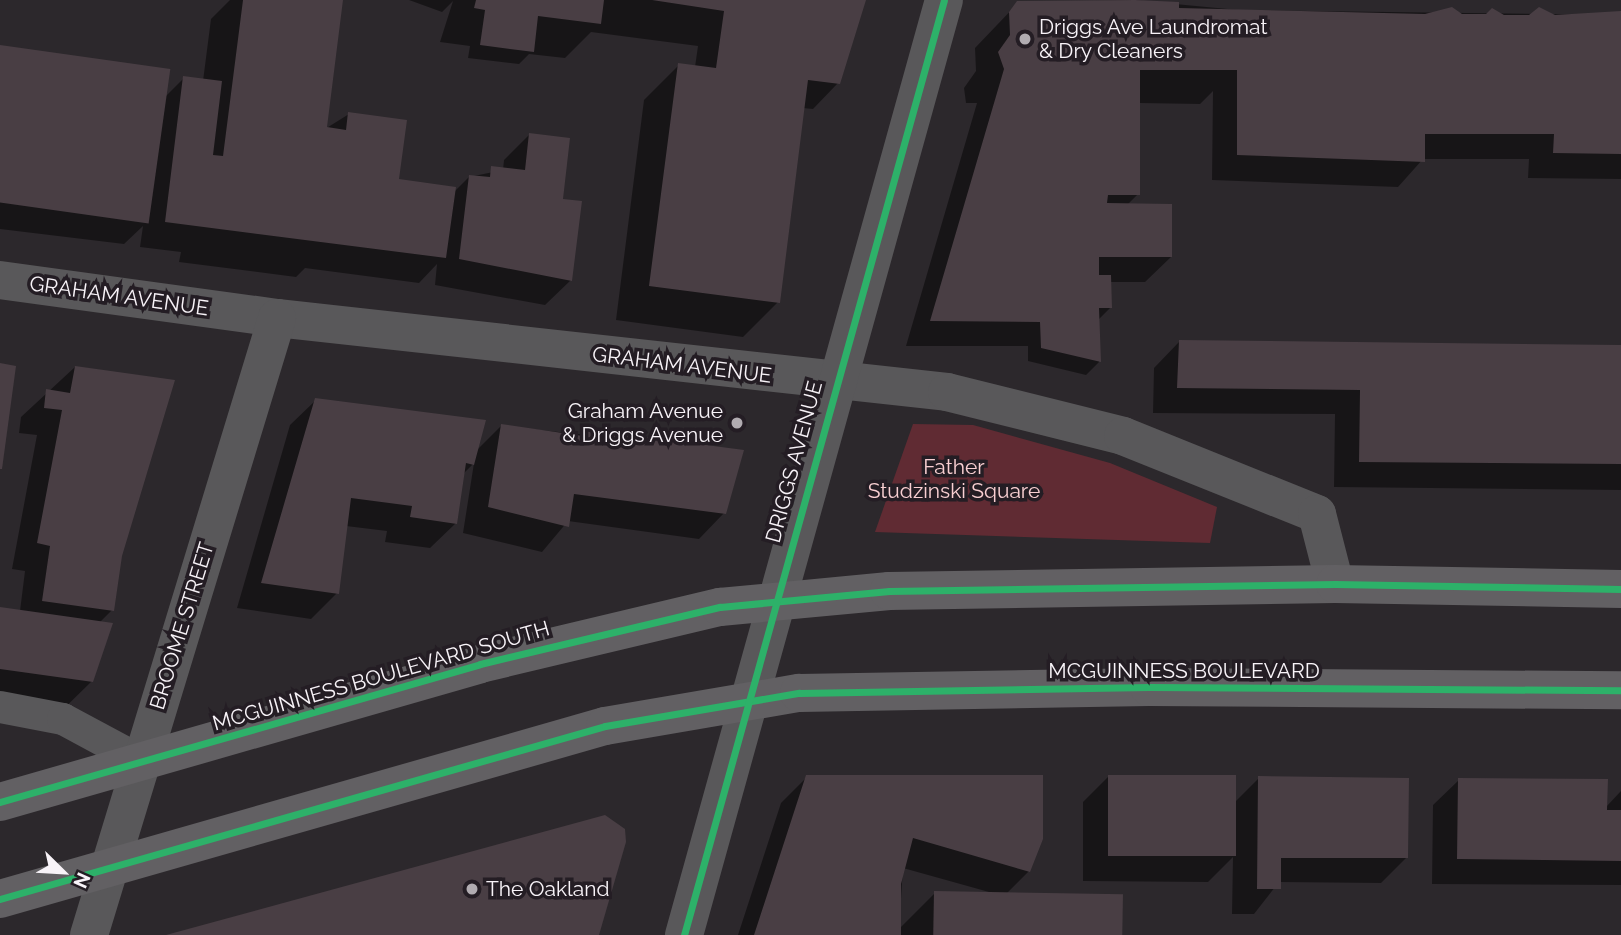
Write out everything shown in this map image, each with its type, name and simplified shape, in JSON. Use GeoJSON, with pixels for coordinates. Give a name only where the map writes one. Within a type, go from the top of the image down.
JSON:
{"type":"FeatureCollection","features":[{"type":"Feature","properties":{"kind":"main road"},"geometry":{"type":"LineString","coordinates":[[775,602],[889,591],[1335,584],[1621,589]]}},
{"type":"Feature","properties":{"kind":"main road","name":"MCGUINNESS BOULEVARD SOUTH"},"geometry":{"type":"LineString","coordinates":[[0,802],[480,664],[696,611],[775,602]]}},
{"type":"Feature","properties":{"kind":"main road","name":"MCGUINNESS BOULEVARD"},"geometry":{"type":"LineString","coordinates":[[747,702],[799,693],[1136,687],[1621,690]]}},
{"type":"Feature","properties":{"kind":"main road"},"geometry":{"type":"LineString","coordinates":[[0,899],[605,726],[747,702]]}},
{"type":"Feature","properties":{"kind":"street","name":"DRIGGS AVENUE"},"geometry":{"type":"LineString","coordinates":[[684,935],[834,382],[944,0]]}},
{"type":"Feature","properties":{"kind":"street","name":"GRAHAM AVENUE"},"geometry":{"type":"LineString","coordinates":[[0,279],[276,318],[834,382],[947,392],[1123,436],[1317,514],[1335,584]]}},
{"type":"Feature","properties":{"kind":"street","name":"BROOME STREET"},"geometry":{"type":"LineString","coordinates":[[89,935],[276,318]]}},
{"type":"Feature","properties":{"kind":"lane"},"geometry":{"type":"LineString","coordinates":[[0,707],[63,719],[141,761]]}},
{"type":"Feature","properties":{"kind":"green space","name":"Father Studzinski Square"},"geometry":{"type":"Polygon","coordinates":[[[913,424],[973,425],[1110,463],[1217,507],[1210,543],[875,532],[913,424]]]}},
{"type":"Feature","properties":{"kind":"building"},"geometry":{"type":"Polygon","coordinates":[[[243,0],[343,0],[327,127],[346,130],[348,112],[407,120],[399,179],[456,187],[446,258],[165,222],[183,76],[222,81],[213,155],[223,156],[243,0]]]}},
{"type":"Feature","properties":{"kind":"building"},"geometry":{"type":"Polygon","coordinates":[[[476,0],[604,0],[601,24],[538,16],[534,52],[480,45],[485,10],[474,8],[476,0]]]}},
{"type":"Feature","properties":{"kind":"building"},"geometry":{"type":"Polygon","coordinates":[[[652,0],[866,0],[840,84],[808,80],[780,303],[649,286],[678,63],[716,68],[724,11],[652,0]]]}},
{"type":"Feature","properties":{"kind":"building"},"geometry":{"type":"Polygon","coordinates":[[[1017,1],[1179,2],[1179,8],[1425,14],[1452,7],[1462,14],[1486,14],[1492,8],[1504,15],[1529,15],[1539,7],[1555,15],[1621,11],[1621,154],[1553,153],[1554,134],[1425,134],[1425,162],[1237,155],[1237,70],[1140,70],[1140,195],[1108,195],[1107,203],[1172,204],[1172,257],[1099,257],[1099,275],[1111,275],[1112,308],[1099,308],[1101,362],[1041,348],[1040,322],[930,321],[1004,69],[998,52],[1010,35],[1009,12],[1017,1]]]}},
{"type":"Feature","properties":{"kind":"building"},"geometry":{"type":"Polygon","coordinates":[[[0,45],[170,69],[149,223],[0,203],[0,45]]]}},
{"type":"Feature","properties":{"kind":"building"},"geometry":{"type":"Polygon","coordinates":[[[529,133],[570,138],[563,199],[582,201],[572,281],[459,259],[469,175],[490,177],[491,166],[525,170],[529,133]]]}},
{"type":"Feature","properties":{"kind":"building"},"geometry":{"type":"Polygon","coordinates":[[[1179,340],[1621,345],[1621,464],[1359,462],[1360,390],[1177,388],[1179,340]]]}},
{"type":"Feature","properties":{"kind":"building"},"geometry":{"type":"Polygon","coordinates":[[[0,363],[16,366],[2,469],[0,469],[0,363]]]}},
{"type":"Feature","properties":{"kind":"building"},"geometry":{"type":"Polygon","coordinates":[[[75,366],[175,380],[122,556],[114,611],[42,601],[50,546],[37,543],[62,410],[44,408],[46,389],[70,393],[75,366]]]}},
{"type":"Feature","properties":{"kind":"building"},"geometry":{"type":"Polygon","coordinates":[[[315,398],[486,420],[474,465],[466,463],[457,524],[410,517],[412,506],[351,498],[339,594],[261,583],[315,398]]]}},
{"type":"Feature","properties":{"kind":"building"},"geometry":{"type":"Polygon","coordinates":[[[501,424],[583,436],[584,429],[744,450],[726,514],[574,494],[569,527],[488,507],[501,424]]]}},
{"type":"Feature","properties":{"kind":"building"},"geometry":{"type":"Polygon","coordinates":[[[0,607],[113,623],[93,682],[0,669],[0,607]]]}},
{"type":"Feature","properties":{"kind":"building"},"geometry":{"type":"Polygon","coordinates":[[[806,775],[1043,775],[1043,839],[1030,872],[913,838],[901,884],[901,935],[754,935],[806,775]]]}},
{"type":"Feature","properties":{"kind":"building"},"geometry":{"type":"Polygon","coordinates":[[[1108,775],[1236,775],[1236,856],[1108,856],[1108,775]]]}},
{"type":"Feature","properties":{"kind":"building"},"geometry":{"type":"Polygon","coordinates":[[[1258,776],[1409,778],[1408,858],[1281,858],[1281,889],[1257,889],[1258,776]]]}},
{"type":"Feature","properties":{"kind":"building"},"geometry":{"type":"Polygon","coordinates":[[[1458,778],[1608,779],[1607,810],[1621,810],[1621,861],[1457,859],[1458,778]]]}},
{"type":"Feature","properties":{"kind":"building","name":"The Oakland"},"geometry":{"type":"Polygon","coordinates":[[[605,815],[625,829],[626,842],[599,935],[166,935],[605,815]]]}},
{"type":"Feature","properties":{"kind":"building"},"geometry":{"type":"Polygon","coordinates":[[[934,891],[1123,894],[1122,935],[933,935],[934,891]]]}},
{"type":"Feature","properties":{"kind":"cycle path"},"geometry":{"type":"LineString","coordinates":[[684,935],[944,0]]}},
{"type":"Feature","properties":{"kind":"cycle path"},"geometry":{"type":"LineString","coordinates":[[0,802],[480,664],[720,607],[889,591],[1335,584],[1621,589]]}},
{"type":"Feature","properties":{"kind":"cycle path"},"geometry":{"type":"LineString","coordinates":[[0,899],[605,726],[799,693],[1149,687],[1621,690]]}},
{"type":"Feature","properties":{"kind":"place","name":"Driggs Ave Laundromat & Dry Cleaners"},"geometry":{"type":"Point","coordinates":[1025,39]}},
{"type":"Feature","properties":{"kind":"place","name":"Graham Avenue & Driggs Avenue"},"geometry":{"type":"Point","coordinates":[737,423]}},
{"type":"Feature","properties":{"kind":"place","name":"The Oakland"},"geometry":{"type":"Point","coordinates":[472,889]}}]}
